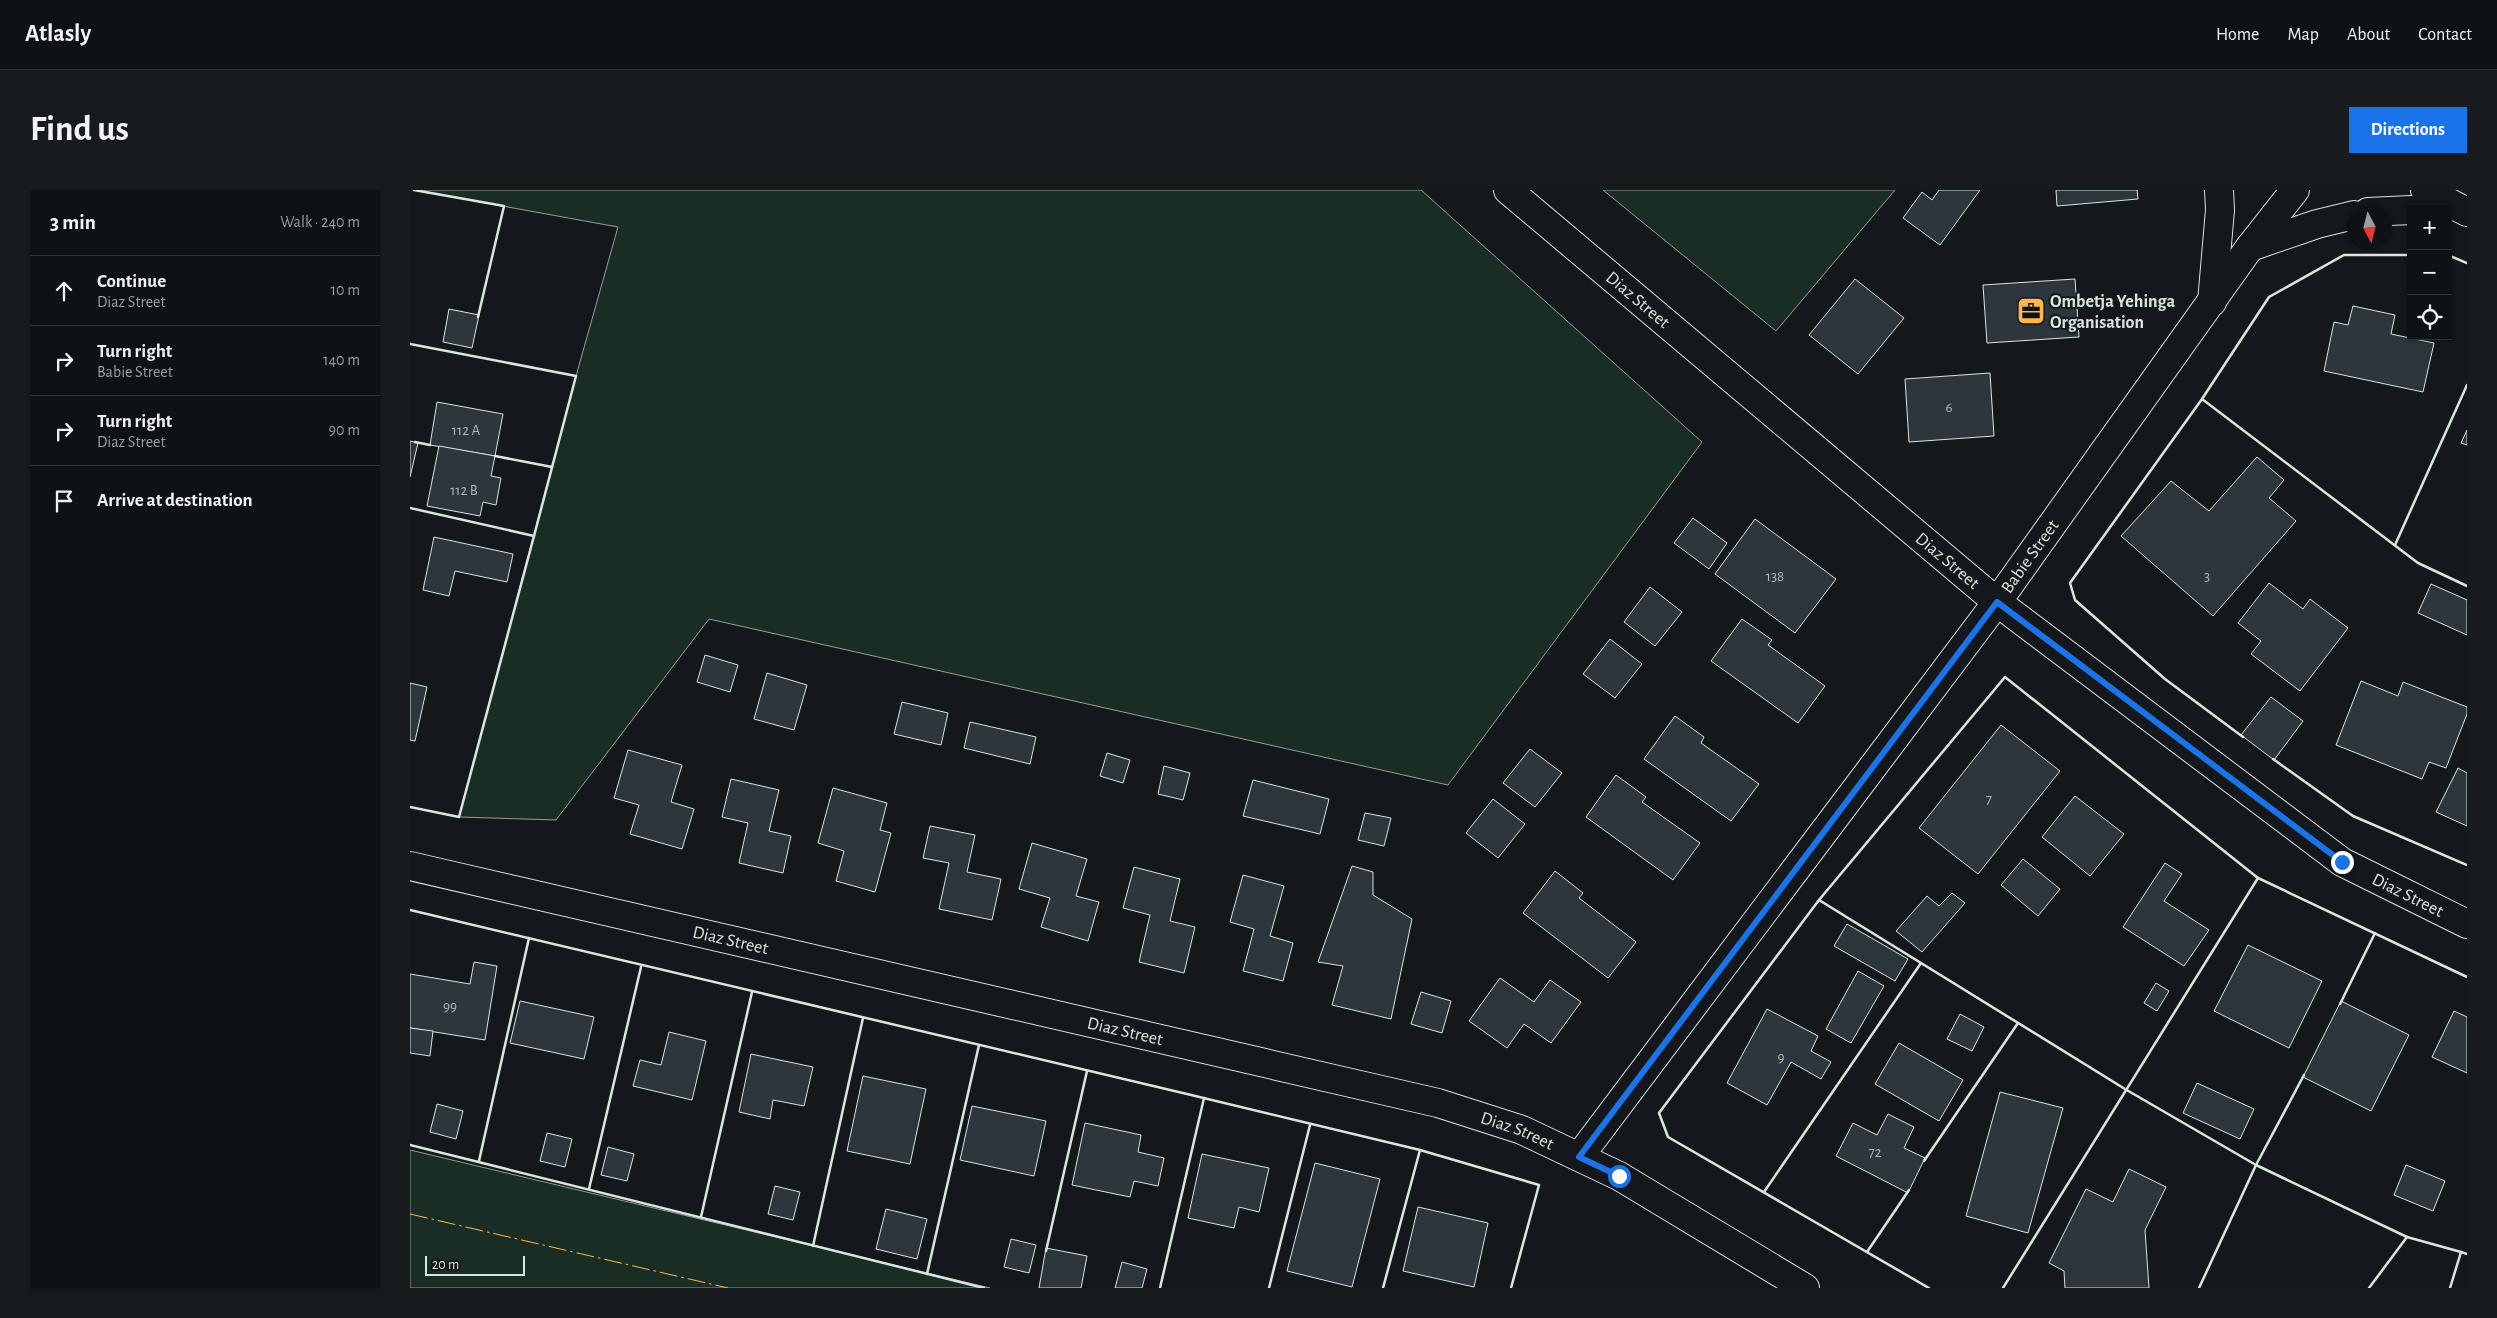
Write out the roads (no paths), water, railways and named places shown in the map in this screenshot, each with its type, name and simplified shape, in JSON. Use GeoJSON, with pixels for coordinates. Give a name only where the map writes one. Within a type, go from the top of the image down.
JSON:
{"type":"FeatureCollection","features":[{"type":"Feature","properties":{"kind":"street","name":"Diaz Street"},"geometry":{"type":"LineString","coordinates":[[1508,190],[1997,602],[2342,862],[2467,924]]}},
{"type":"Feature","properties":{"kind":"street"},"geometry":{"type":"LineString","coordinates":[[2212,302],[2220,210],[2219,190]]}},
{"type":"Feature","properties":{"kind":"street","name":"Babie Street"},"geometry":{"type":"LineString","coordinates":[[1579,1157],[1997,602],[2250,247],[2295,190]]}},
{"type":"Feature","properties":{"kind":"street"},"geometry":{"type":"LineString","coordinates":[[2424,190],[2460,211]]}},
{"type":"Feature","properties":{"kind":"street"},"geometry":{"type":"LineString","coordinates":[[2392,211],[2407,210]]}},
{"type":"Feature","properties":{"kind":"street"},"geometry":{"type":"LineString","coordinates":[[2250,247],[2308,226],[2347,217]]}},
{"type":"Feature","properties":{"kind":"street","name":"Diaz Street"},"geometry":{"type":"LineString","coordinates":[[410,866],[1438,1103],[1522,1130],[1619,1176],[1805,1288]]}},
{"type":"Feature","properties":{"kind":"place","name":"Ombetja Yehinga Organisation"},"geometry":{"type":"Point","coordinates":[2031,311]}}]}
